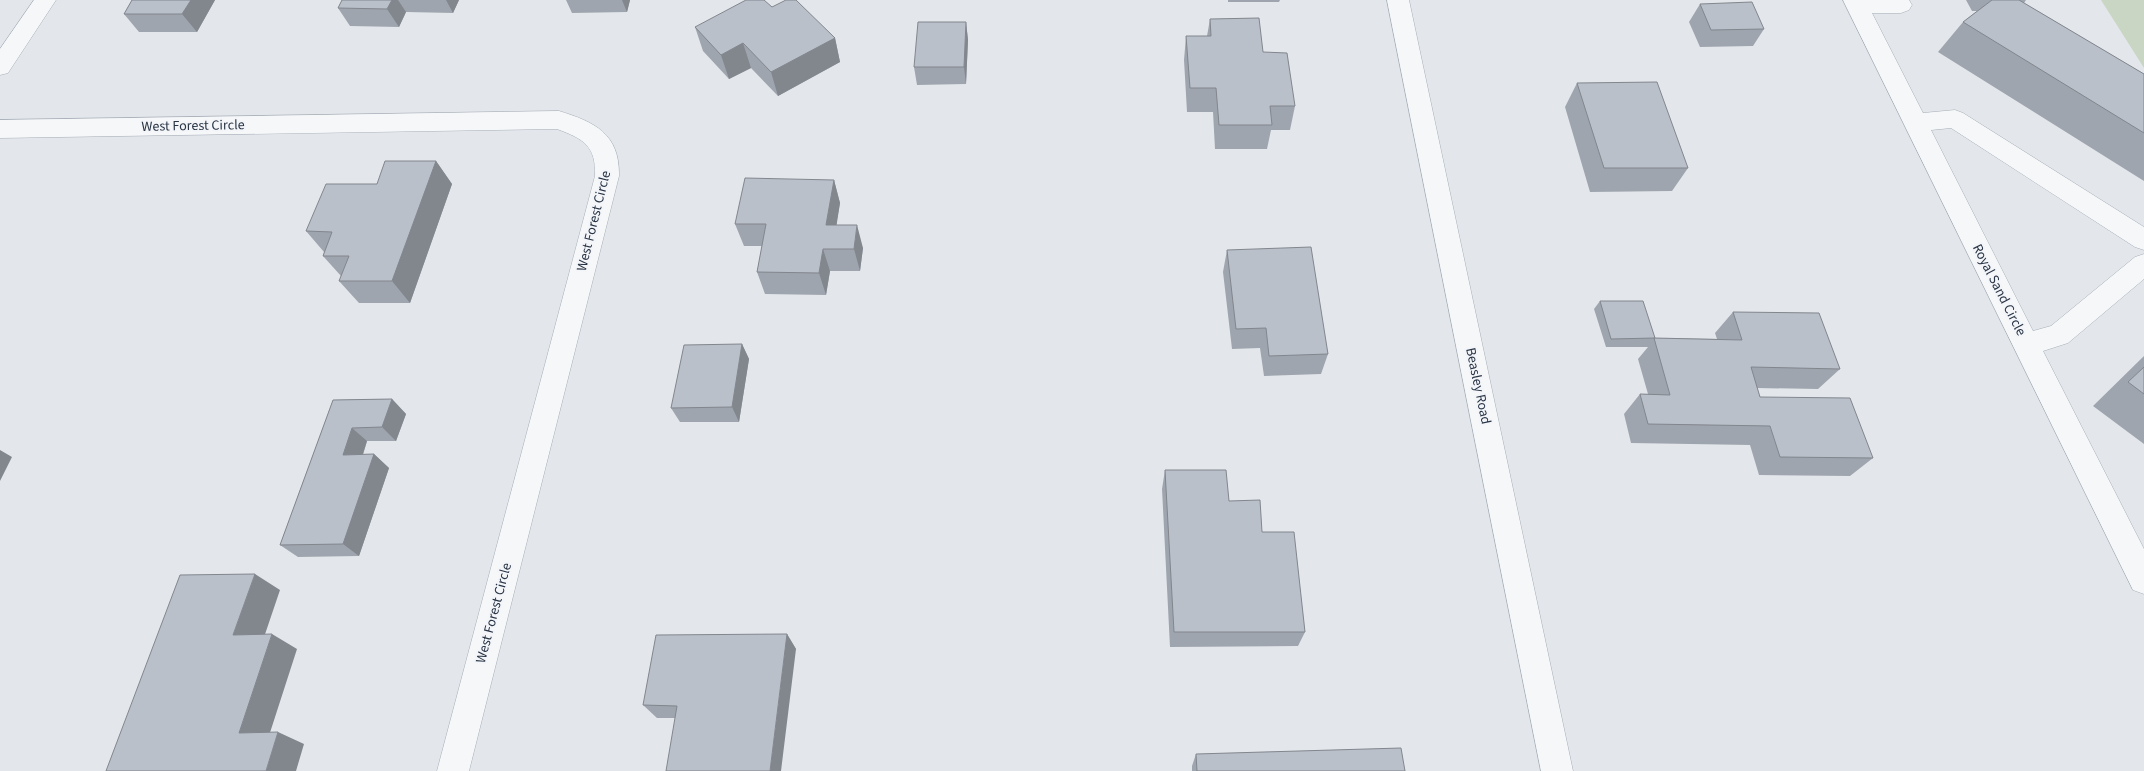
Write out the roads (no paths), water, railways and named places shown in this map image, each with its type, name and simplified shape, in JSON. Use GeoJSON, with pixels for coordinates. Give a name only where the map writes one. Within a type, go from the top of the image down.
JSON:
{"type":"FeatureCollection","features":[{"type":"Feature","properties":{"kind":"street"},"geometry":{"type":"LineString","coordinates":[[0,67],[45,0]]}},
{"type":"Feature","properties":{"kind":"street","name":"Beasley Road"},"geometry":{"type":"LineString","coordinates":[[1398,0],[1557,771]]}},
{"type":"Feature","properties":{"kind":"street"},"geometry":{"type":"LineString","coordinates":[[1856,3],[1901,5],[1898,0]]}},
{"type":"Feature","properties":{"kind":"street","name":"Royal Sand Circle"},"geometry":{"type":"LineString","coordinates":[[1856,3],[2144,580]]}},
{"type":"Feature","properties":{"kind":"street"},"geometry":{"type":"LineString","coordinates":[[1915,123],[1955,119],[2144,240]]}},
{"type":"Feature","properties":{"kind":"street","name":"West Forest Circle"},"geometry":{"type":"LineString","coordinates":[[0,129],[559,120],[586,130],[606,151],[608,163],[607,176],[452,771]]}},
{"type":"Feature","properties":{"kind":"street"},"geometry":{"type":"LineString","coordinates":[[2026,344],[2059,335],[2144,264]]}}]}
